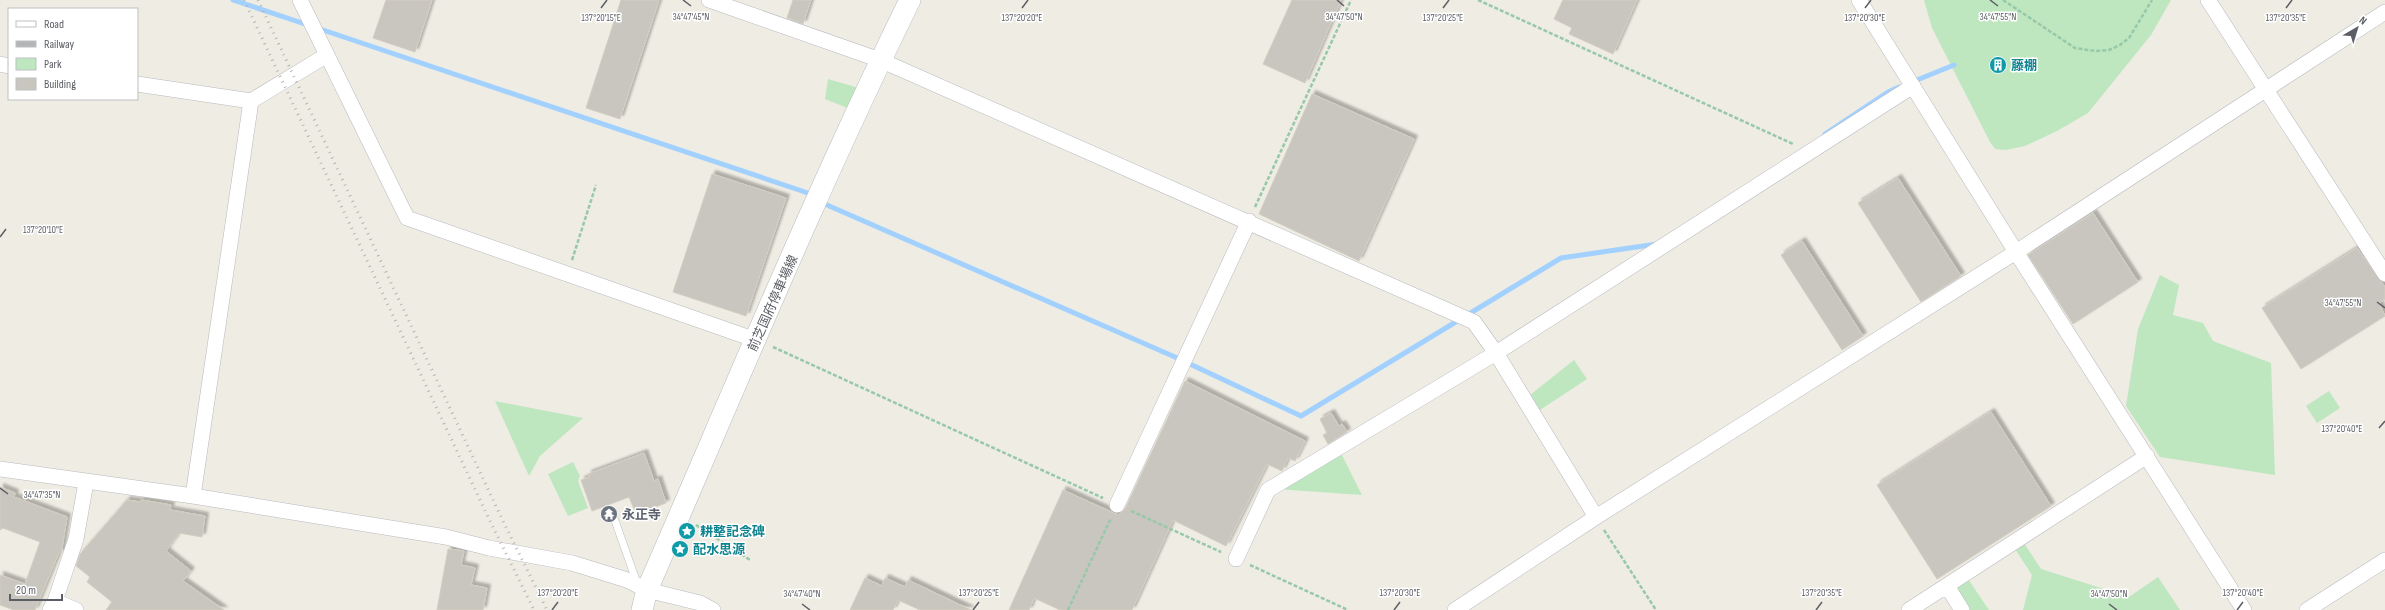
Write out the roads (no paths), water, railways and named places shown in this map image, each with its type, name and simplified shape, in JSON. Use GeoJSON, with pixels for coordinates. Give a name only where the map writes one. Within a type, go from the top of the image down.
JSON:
{"type":"FeatureCollection","features":[{"type":"Feature","properties":{"kind":"main road","name":"前芝国府停車場線"},"geometry":{"type":"LineString","coordinates":[[642,610],[642,588],[680,514],[880,60],[910,0]]}},
{"type":"Feature","properties":{"kind":"street"},"geometry":{"type":"LineString","coordinates":[[300,0],[407,218],[756,340]]}},
{"type":"Feature","properties":{"kind":"street"},"geometry":{"type":"LineString","coordinates":[[709,0],[880,60],[1249,221],[1474,322],[1496,354],[1596,518]]}},
{"type":"Feature","properties":{"kind":"street"},"geometry":{"type":"LineString","coordinates":[[1859,0],[2016,252],[2244,610]]}},
{"type":"Feature","properties":{"kind":"street"},"geometry":{"type":"LineString","coordinates":[[2208,0],[2385,274]]}},
{"type":"Feature","properties":{"kind":"street"},"geometry":{"type":"LineString","coordinates":[[1455,610],[1596,518],[2016,252],[2385,12]]}},
{"type":"Feature","properties":{"kind":"street"},"geometry":{"type":"LineString","coordinates":[[138,84],[251,101],[327,55]]}},
{"type":"Feature","properties":{"kind":"street"},"geometry":{"type":"LineString","coordinates":[[1236,559],[1268,490],[1496,354],[1913,86]]}},
{"type":"Feature","properties":{"kind":"street"},"geometry":{"type":"LineString","coordinates":[[193,496],[251,101]]}},
{"type":"Feature","properties":{"kind":"street"},"geometry":{"type":"LineString","coordinates":[[1117,505],[1249,221]]}},
{"type":"Feature","properties":{"kind":"street"},"geometry":{"type":"LineString","coordinates":[[1910,610],[2147,456]]}},
{"type":"Feature","properties":{"kind":"street"},"geometry":{"type":"LineString","coordinates":[[0,469],[193,496],[446,537],[489,548],[572,563],[642,588],[700,603],[713,610]]}},
{"type":"Feature","properties":{"kind":"street"},"geometry":{"type":"LineString","coordinates":[[76,610],[52,606],[76,539],[86,482]]}},
{"type":"Feature","properties":{"kind":"street"},"geometry":{"type":"LineString","coordinates":[[2307,610],[2385,560]]}},
{"type":"Feature","properties":{"kind":"street"},"geometry":{"type":"LineString","coordinates":[[1947,586],[1962,610]]}},
{"type":"Feature","properties":{"kind":"lane"},"geometry":{"type":"LineString","coordinates":[[613,515],[642,588]]}},
{"type":"Feature","properties":{"kind":"waterway"},"geometry":{"type":"LineString","coordinates":[[233,0],[308,25]]}},
{"type":"Feature","properties":{"kind":"waterway"},"geometry":{"type":"LineString","coordinates":[[317,28],[814,195]]}},
{"type":"Feature","properties":{"kind":"waterway"},"geometry":{"type":"LineString","coordinates":[[1912,82],[1954,65]]}},
{"type":"Feature","properties":{"kind":"waterway"},"geometry":{"type":"LineString","coordinates":[[1825,134],[1888,92],[1899,87]]}},
{"type":"Feature","properties":{"kind":"waterway"},"geometry":{"type":"LineString","coordinates":[[827,205],[1175,357],[1301,416],[1561,258],[1657,244]]}},
{"type":"Feature","properties":{"kind":"railway"},"geometry":{"type":"LineString","coordinates":[[244,0],[489,519],[534,610]]}},
{"type":"Feature","properties":{"kind":"railway"},"geometry":{"type":"LineString","coordinates":[[258,0],[503,521],[547,610]]}},
{"type":"Feature","properties":{"kind":"place","name":"藤棚"},"geometry":{"type":"Point","coordinates":[1998,65]}},
{"type":"Feature","properties":{"kind":"place","name":"永正寺"},"geometry":{"type":"Point","coordinates":[609,514]}},
{"type":"Feature","properties":{"kind":"place","name":"耕整記念碑"},"geometry":{"type":"Point","coordinates":[687,531]}},
{"type":"Feature","properties":{"kind":"place","name":"配水思源"},"geometry":{"type":"Point","coordinates":[680,549]}}]}
